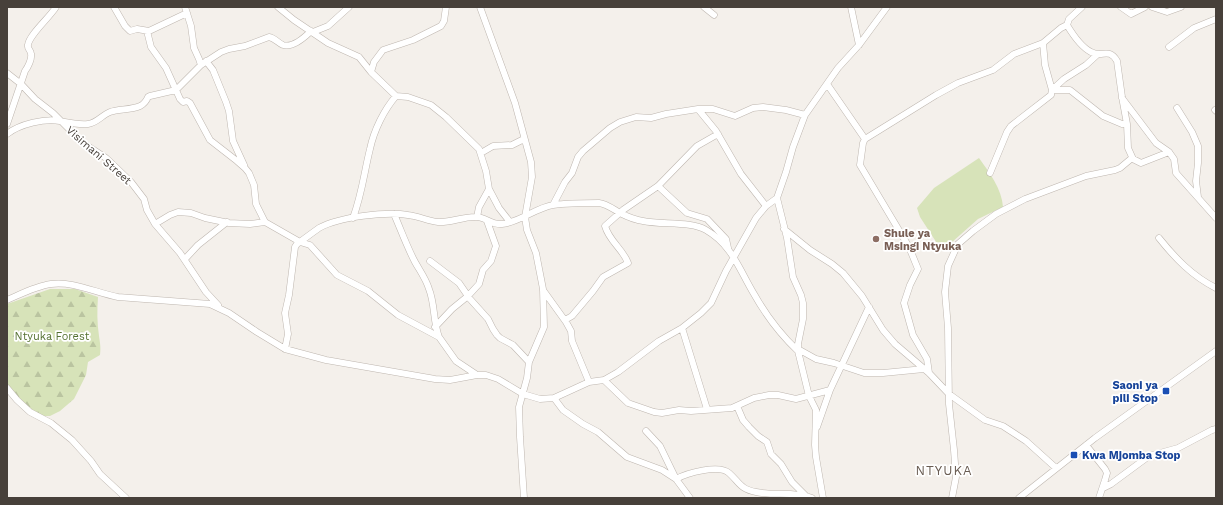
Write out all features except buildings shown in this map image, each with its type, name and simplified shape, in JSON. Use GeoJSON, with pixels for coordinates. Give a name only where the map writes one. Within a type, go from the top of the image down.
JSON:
{"type":"FeatureCollection","features":[{"type":"Feature","properties":{"kind":"street"},"geometry":{"type":"LineString","coordinates":[[7,124],[12,105],[25,71],[29,66],[31,55],[28,48],[28,43],[56,7]]}},
{"type":"Feature","properties":{"kind":"street"},"geometry":{"type":"LineString","coordinates":[[114,7],[129,31],[139,29],[147,32],[186,10],[191,26],[194,45],[200,59],[213,70],[226,102],[229,111],[233,141],[254,185],[256,204],[264,222],[300,242],[311,246],[331,270],[342,279],[368,291],[398,315],[439,337]]}},
{"type":"Feature","properties":{"kind":"street"},"geometry":{"type":"LineString","coordinates":[[278,7],[330,44],[359,57],[371,72],[396,96],[408,97],[430,105],[446,117],[479,149],[489,189],[499,208],[510,222]]}},
{"type":"Feature","properties":{"kind":"street"},"geometry":{"type":"LineString","coordinates":[[7,134],[12,130],[31,123],[50,120],[69,124],[89,124],[112,112],[142,106],[150,96],[176,90],[203,63],[221,52],[246,46],[267,38],[273,38],[285,46],[292,45],[312,32],[328,26],[349,7]]}},
{"type":"Feature","properties":{"kind":"street"},"geometry":{"type":"LineString","coordinates":[[371,72],[374,62],[383,50],[413,40],[441,26],[444,21],[446,7]]}},
{"type":"Feature","properties":{"kind":"street"},"geometry":{"type":"LineString","coordinates":[[480,7],[515,103],[531,162],[532,177],[525,217],[527,230],[536,253],[543,289],[544,327],[529,362],[527,378],[519,407],[524,498]]}},
{"type":"Feature","properties":{"kind":"street"},"geometry":{"type":"LineString","coordinates":[[704,7],[714,14]]}},
{"type":"Feature","properties":{"kind":"street"},"geometry":{"type":"LineString","coordinates":[[851,7],[859,45]]}},
{"type":"Feature","properties":{"kind":"street"},"geometry":{"type":"LineString","coordinates":[[823,498],[816,457],[816,410],[809,396],[798,350],[803,319],[803,303],[793,277],[790,256],[777,198],[805,115],[838,68],[859,45],[886,7]]}},
{"type":"Feature","properties":{"kind":"street"},"geometry":{"type":"LineString","coordinates":[[927,371],[926,358],[913,335],[904,303],[910,285],[918,269],[909,246],[860,165],[863,143],[865,139],[936,95],[958,83],[993,70],[1014,54],[1043,43],[1067,25],[1069,19],[1082,7]]}},
{"type":"Feature","properties":{"kind":"street"},"geometry":{"type":"LineString","coordinates":[[1121,7],[1131,14],[1145,7]]}},
{"type":"Feature","properties":{"kind":"street"},"geometry":{"type":"LineString","coordinates":[[1152,7],[1167,12],[1180,7]]}},
{"type":"Feature","properties":{"kind":"street"},"geometry":{"type":"LineString","coordinates":[[1169,46],[1194,28],[1216,18]]}},
{"type":"Feature","properties":{"kind":"street"},"geometry":{"type":"LineString","coordinates":[[1067,25],[1084,47],[1093,53],[1109,53],[1117,60],[1127,124],[1128,148],[1132,158],[1141,163],[1169,152]]}},
{"type":"Feature","properties":{"kind":"street"},"geometry":{"type":"LineString","coordinates":[[147,32],[151,47],[166,68],[182,101],[187,101],[190,103],[210,140],[245,168]]}},
{"type":"Feature","properties":{"kind":"street"},"geometry":{"type":"LineString","coordinates":[[1043,43],[1045,65],[1052,90]]}},
{"type":"Feature","properties":{"kind":"street"},"geometry":{"type":"LineString","coordinates":[[990,173],[1006,132],[1011,126],[1046,99],[1051,94],[1052,90],[1064,79],[1086,65],[1098,54]]}},
{"type":"Feature","properties":{"kind":"street","name":"Visimani Street"},"geometry":{"type":"LineString","coordinates":[[7,73],[21,84],[82,143],[106,158],[131,182],[144,199],[147,210],[155,224],[185,259],[206,292],[219,307]]}},
{"type":"Feature","properties":{"kind":"street"},"geometry":{"type":"LineString","coordinates":[[827,84],[865,139]]}},
{"type":"Feature","properties":{"kind":"street"},"geometry":{"type":"LineString","coordinates":[[1052,90],[1070,90],[1103,116],[1122,124],[1127,124]]}},
{"type":"Feature","properties":{"kind":"street"},"geometry":{"type":"LineString","coordinates":[[353,218],[360,199],[373,139],[385,113],[396,96]]}},
{"type":"Feature","properties":{"kind":"street"},"geometry":{"type":"LineString","coordinates":[[1122,97],[1156,143],[1169,152],[1174,158],[1176,173],[1216,218]]}},
{"type":"Feature","properties":{"kind":"street"},"geometry":{"type":"LineString","coordinates":[[553,205],[572,173],[578,157],[583,151],[610,128],[628,119],[636,117],[651,118],[698,109],[713,109],[735,116],[753,108],[763,107],[786,110],[805,115]]}},
{"type":"Feature","properties":{"kind":"street"},"geometry":{"type":"LineString","coordinates":[[1177,108],[1194,136],[1198,146],[1196,180],[1198,197]]}},
{"type":"Feature","properties":{"kind":"street"},"geometry":{"type":"LineString","coordinates":[[698,109],[718,134],[741,174],[766,206]]}},
{"type":"Feature","properties":{"kind":"street"},"geometry":{"type":"LineString","coordinates":[[565,320],[572,316],[594,291],[603,278],[628,263],[626,257],[608,234],[605,226],[658,186],[697,146],[718,134]]}},
{"type":"Feature","properties":{"kind":"street"},"geometry":{"type":"LineString","coordinates":[[481,153],[493,146],[512,145],[524,138]]}},
{"type":"Feature","properties":{"kind":"street"},"geometry":{"type":"LineString","coordinates":[[952,498],[956,477],[949,394],[946,285],[948,266],[958,244],[996,214],[1025,199],[1086,176],[1115,170],[1120,168],[1132,158]]}},
{"type":"Feature","properties":{"kind":"street"},"geometry":{"type":"LineString","coordinates":[[658,186],[687,213],[708,219],[726,239],[728,248]]}},
{"type":"Feature","properties":{"kind":"street"},"geometry":{"type":"LineString","coordinates":[[477,217],[479,207],[489,189]]}},
{"type":"Feature","properties":{"kind":"street"},"geometry":{"type":"LineString","coordinates":[[7,300],[44,286],[63,284],[78,286],[118,297],[210,304],[229,312],[257,332],[285,349],[326,360],[435,379],[450,380],[477,375],[486,375],[498,379],[523,394],[540,399],[554,398],[589,382],[604,380],[633,361],[659,341],[682,328],[701,313],[711,303],[734,256],[756,218],[766,206],[777,198]]}},
{"type":"Feature","properties":{"kind":"street"},"geometry":{"type":"LineString","coordinates":[[285,349],[288,334],[285,313],[294,254],[297,244],[320,228],[368,215],[394,214],[408,215],[438,222],[477,217],[501,224],[525,217],[544,207],[553,205],[599,203],[632,218],[654,224],[695,225],[715,236],[734,256],[754,294],[781,335],[798,350],[816,359],[864,373],[927,371]]}},
{"type":"Feature","properties":{"kind":"street"},"geometry":{"type":"LineString","coordinates":[[155,224],[178,212],[191,213],[205,218],[227,222],[250,224],[264,222]]}},
{"type":"Feature","properties":{"kind":"street"},"geometry":{"type":"LineString","coordinates":[[394,214],[415,262],[421,270],[430,290],[435,327],[439,337],[456,361],[477,375]]}},
{"type":"Feature","properties":{"kind":"street"},"geometry":{"type":"LineString","coordinates":[[435,327],[452,309],[468,296],[480,282],[483,270],[491,261],[496,247],[487,221]]}},
{"type":"Feature","properties":{"kind":"street"},"geometry":{"type":"LineString","coordinates":[[185,259],[198,245],[227,222]]}},
{"type":"Feature","properties":{"kind":"street"},"geometry":{"type":"LineString","coordinates":[[784,229],[810,250],[843,273],[869,307],[883,330],[895,344],[927,371],[949,394],[985,420],[1003,426],[1026,441],[1056,468]]}},
{"type":"Feature","properties":{"kind":"street"},"geometry":{"type":"LineString","coordinates":[[1158,238],[1190,272],[1216,288]]}},
{"type":"Feature","properties":{"kind":"street"},"geometry":{"type":"LineString","coordinates":[[430,261],[459,283],[468,296],[485,314],[497,335],[513,345],[529,362]]}},
{"type":"Feature","properties":{"kind":"street"},"geometry":{"type":"LineString","coordinates":[[543,289],[571,331],[572,341],[589,382]]}},
{"type":"Feature","properties":{"kind":"street"},"geometry":{"type":"LineString","coordinates":[[815,432],[830,390],[869,307]]}},
{"type":"Feature","properties":{"kind":"street"},"geometry":{"type":"LineString","coordinates":[[682,328],[707,409]]}},
{"type":"Feature","properties":{"kind":"street"},"geometry":{"type":"LineString","coordinates":[[1019,498],[1086,444],[1216,351]]}},
{"type":"Feature","properties":{"kind":"street"},"geometry":{"type":"LineString","coordinates":[[604,380],[628,403],[654,412],[732,408],[754,398],[769,395],[796,399],[830,390]]}},
{"type":"Feature","properties":{"kind":"street"},"geometry":{"type":"LineString","coordinates":[[7,388],[30,412],[51,423],[72,440],[91,461],[100,474],[126,498]]}},
{"type":"Feature","properties":{"kind":"street"},"geometry":{"type":"LineString","coordinates":[[554,398],[563,410],[598,432],[627,457],[662,470],[676,478],[696,471],[720,470],[729,473],[739,485],[746,489],[782,496],[809,497]]}},
{"type":"Feature","properties":{"kind":"street"},"geometry":{"type":"LineString","coordinates":[[737,406],[743,420],[758,436],[767,442],[771,454],[781,464],[792,482],[809,497]]}},
{"type":"Feature","properties":{"kind":"street"},"geometry":{"type":"LineString","coordinates":[[1103,488],[1111,484],[1149,456],[1178,448],[1216,429]]}},
{"type":"Feature","properties":{"kind":"street"},"geometry":{"type":"LineString","coordinates":[[646,431],[660,446],[676,478],[690,498]]}},
{"type":"Feature","properties":{"kind":"street"},"geometry":{"type":"LineString","coordinates":[[1086,444],[1107,473],[1099,498]]}},
{"type":"Feature","properties":{"kind":"green space"},"geometry":{"type":"Polygon","coordinates":[[[979,158],[998,187],[1003,207],[978,219],[942,251],[920,217],[917,208],[934,188],[979,158]]]}},
{"type":"Feature","properties":{"kind":"green space","name":"Ntyuka Forest"},"geometry":{"type":"Polygon","coordinates":[[[50,289],[75,289],[98,297],[97,312],[100,355],[88,362],[86,375],[74,399],[60,411],[50,416],[40,416],[15,395],[7,383],[7,304],[50,289]]]}},
{"type":"Feature","properties":{"kind":"place","name":"Shule ya Msingi Ntyuka"},"geometry":{"type":"Point","coordinates":[876,239]}},
{"type":"Feature","properties":{"kind":"place","name":"Saoni ya pili Stop"},"geometry":{"type":"Point","coordinates":[1166,391]}},
{"type":"Feature","properties":{"kind":"place","name":"Kwa Mjomba Stop"},"geometry":{"type":"Point","coordinates":[1074,455]}},
{"type":"Feature","properties":{"kind":"district","name":"NTYUKA"},"geometry":{"type":"Point","coordinates":[944,470]}}]}
